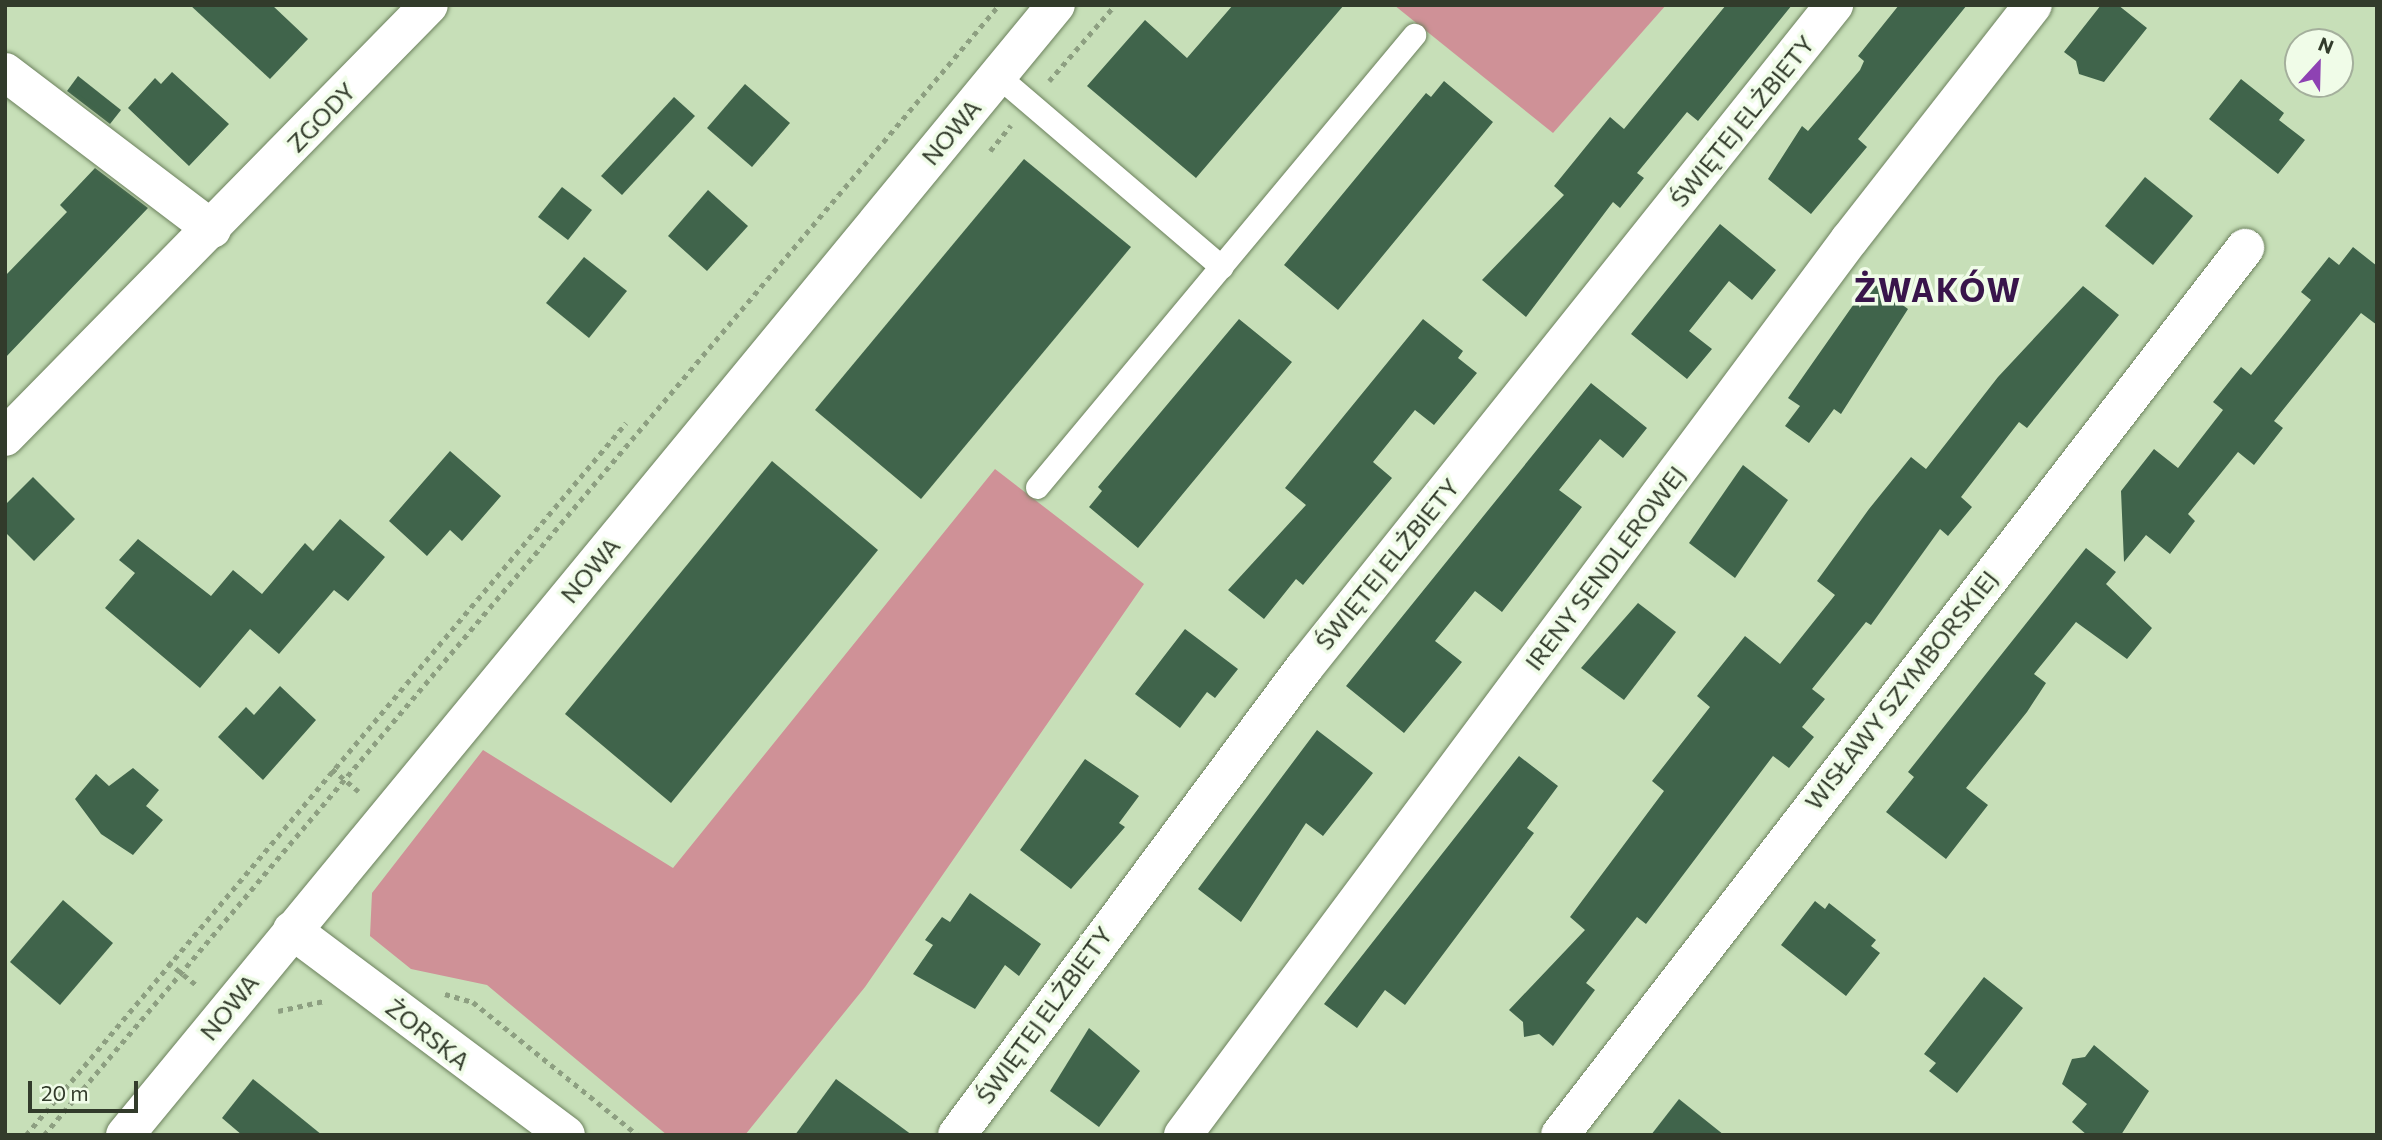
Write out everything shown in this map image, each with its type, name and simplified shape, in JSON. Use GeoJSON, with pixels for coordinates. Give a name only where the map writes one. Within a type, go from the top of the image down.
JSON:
{"type":"FeatureCollection","features":[{"type":"Feature","properties":{"kind":"street","name":"ZGODY"},"geometry":{"type":"LineString","coordinates":[[5,437],[429,5]]}},
{"type":"Feature","properties":{"kind":"street","name":"NOWA"},"geometry":{"type":"LineString","coordinates":[[125,1135],[1056,5]]}},
{"type":"Feature","properties":{"kind":"street","name":"ŚWIĘTEJ ELŻBIETY"},"geometry":{"type":"LineString","coordinates":[[957,1135],[1304,668],[1834,5]]}},
{"type":"Feature","properties":{"kind":"street","name":"IRENY SENDLEROWEJ"},"geometry":{"type":"LineString","coordinates":[[1183,1135],[1850,239],[2033,5]]}},
{"type":"Feature","properties":{"kind":"street"},"geometry":{"type":"LineString","coordinates":[[5,72],[212,229]]}},
{"type":"Feature","properties":{"kind":"street","name":"WISŁAWY SZYMBORSKIEJ"},"geometry":{"type":"LineString","coordinates":[[1560,1135],[2245,248]]}},
{"type":"Feature","properties":{"kind":"street","name":"ŻORSKA"},"geometry":{"type":"LineString","coordinates":[[292,930],[566,1135]]}},
{"type":"Feature","properties":{"kind":"lane"},"geometry":{"type":"LineString","coordinates":[[1037,487],[1414,36]]}},
{"type":"Feature","properties":{"kind":"lane"},"geometry":{"type":"LineString","coordinates":[[998,76],[1222,267]]}},
{"type":"Feature","properties":{"kind":"path"},"geometry":{"type":"LineString","coordinates":[[44,1135],[999,5]]}},
{"type":"Feature","properties":{"kind":"path"},"geometry":{"type":"LineString","coordinates":[[26,1135],[168,962],[626,423]]}},
{"type":"Feature","properties":{"kind":"path"},"geometry":{"type":"LineString","coordinates":[[332,769],[368,800]]}},
{"type":"Feature","properties":{"kind":"path"},"geometry":{"type":"LineString","coordinates":[[168,962],[247,1026],[256,1015],[330,1000]]}},
{"type":"Feature","properties":{"kind":"path"},"geometry":{"type":"LineString","coordinates":[[433,991],[473,1002],[638,1135]]}},
{"type":"Feature","properties":{"kind":"shaded area"},"geometry":{"type":"Polygon","coordinates":[[[1394,5],[1666,5],[1553,133],[1394,5]]]}},
{"type":"Feature","properties":{"kind":"shaded area"},"geometry":{"type":"Polygon","coordinates":[[[995,469],[1144,584],[865,987],[745,1135],[667,1135],[487,985],[411,969],[370,936],[372,893],[483,750],[673,868],[995,469]]]}},
{"type":"Feature","properties":{"kind":"building"},"geometry":{"type":"Polygon","coordinates":[[[190,5],[272,5],[308,39],[270,79],[190,5]]]}},
{"type":"Feature","properties":{"kind":"building"},"geometry":{"type":"Polygon","coordinates":[[[1233,5],[1344,5],[1196,178],[1087,86],[1145,20],[1187,58],[1233,5]]]}},
{"type":"Feature","properties":{"kind":"building"},"geometry":{"type":"Polygon","coordinates":[[[1726,5],[1792,5],[1698,121],[1687,112],[1637,173],[1644,178],[1620,208],[1613,202],[1526,317],[1482,280],[1564,195],[1554,186],[1610,117],[1624,129],[1726,5]]]}},
{"type":"Feature","properties":{"kind":"building"},"geometry":{"type":"Polygon","coordinates":[[[1899,5],[1967,5],[1858,139],[1867,147],[1811,214],[1768,179],[1802,126],[1808,131],[1860,70],[1864,61],[1858,56],[1899,5]]]}},
{"type":"Feature","properties":{"kind":"building"},"geometry":{"type":"Polygon","coordinates":[[[2101,5],[2118,5],[2147,28],[2104,82],[2079,74],[2076,61],[2064,52],[2101,5]]]}},
{"type":"Feature","properties":{"kind":"building"},"geometry":{"type":"Polygon","coordinates":[[[172,72],[229,124],[189,166],[128,108],[155,78],[161,84],[172,72]]]}},
{"type":"Feature","properties":{"kind":"building"},"geometry":{"type":"Polygon","coordinates":[[[78,76],[121,110],[110,124],[67,91],[78,76]]]}},
{"type":"Feature","properties":{"kind":"building"},"geometry":{"type":"Polygon","coordinates":[[[2241,79],[2284,113],[2279,120],[2305,140],[2278,174],[2209,119],[2241,79]]]}},
{"type":"Feature","properties":{"kind":"building"},"geometry":{"type":"Polygon","coordinates":[[[1444,81],[1493,122],[1338,310],[1284,265],[1426,93],[1431,97],[1444,81]]]}},
{"type":"Feature","properties":{"kind":"building"},"geometry":{"type":"Polygon","coordinates":[[[745,84],[790,123],[752,167],[707,128],[745,84]]]}},
{"type":"Feature","properties":{"kind":"building"},"geometry":{"type":"Polygon","coordinates":[[[674,97],[695,116],[622,195],[601,176],[674,97]]]}},
{"type":"Feature","properties":{"kind":"building"},"geometry":{"type":"Polygon","coordinates":[[[1024,159],[1131,247],[921,499],[815,410],[1024,159]]]}},
{"type":"Feature","properties":{"kind":"building"},"geometry":{"type":"Polygon","coordinates":[[[95,168],[148,208],[5,358],[5,276],[67,212],[60,205],[95,168]]]}},
{"type":"Feature","properties":{"kind":"building"},"geometry":{"type":"Polygon","coordinates":[[[2145,177],[2193,216],[2153,265],[2105,226],[2145,177]]]}},
{"type":"Feature","properties":{"kind":"building"},"geometry":{"type":"Polygon","coordinates":[[[562,187],[592,210],[568,240],[538,217],[562,187]]]}},
{"type":"Feature","properties":{"kind":"building"},"geometry":{"type":"Polygon","coordinates":[[[708,190],[748,226],[707,271],[668,236],[708,190]]]}},
{"type":"Feature","properties":{"kind":"building"},"geometry":{"type":"Polygon","coordinates":[[[1720,224],[1776,270],[1752,300],[1729,281],[1689,331],[1712,349],[1687,379],[1631,334],[1720,224]]]}},
{"type":"Feature","properties":{"kind":"building"},"geometry":{"type":"Polygon","coordinates":[[[2353,247],[2377,266],[2377,325],[2361,313],[2274,421],[2283,428],[2254,465],[2238,452],[2188,514],[2195,521],[2170,554],[2146,535],[2124,562],[2121,491],[2154,449],[2178,468],[2223,410],[2213,402],[2241,367],[2251,375],[2281,338],[2311,300],[2301,292],[2329,257],[2339,265],[2353,247]]]}},
{"type":"Feature","properties":{"kind":"building"},"geometry":{"type":"Polygon","coordinates":[[[584,257],[627,291],[589,338],[546,303],[584,257]]]}},
{"type":"Feature","properties":{"kind":"building"},"geometry":{"type":"Polygon","coordinates":[[[1870,281],[1908,309],[1841,414],[1834,409],[1809,443],[1785,426],[1800,406],[1788,398],[1870,281]]]}},
{"type":"Feature","properties":{"kind":"building"},"geometry":{"type":"Polygon","coordinates":[[[2083,286],[2119,315],[2027,428],[2019,422],[1961,497],[1972,507],[1948,536],[1940,529],[1871,625],[1866,622],[1812,689],[1825,699],[1802,727],[1814,737],[1789,768],[1773,756],[1646,924],[1637,917],[1586,983],[1595,990],[1553,1046],[1539,1034],[1524,1037],[1523,1022],[1509,1010],[1585,930],[1570,917],[1664,791],[1652,781],[1710,707],[1697,696],[1745,636],[1780,664],[1835,595],[1817,581],[1869,509],[1911,457],[1926,469],[1998,377],[2083,286]]]}},
{"type":"Feature","properties":{"kind":"building"},"geometry":{"type":"Polygon","coordinates":[[[1239,319],[1292,362],[1138,548],[1089,507],[1102,491],[1098,487],[1239,319]]]}},
{"type":"Feature","properties":{"kind":"building"},"geometry":{"type":"Polygon","coordinates":[[[1423,319],[1463,351],[1458,358],[1477,373],[1434,425],[1415,410],[1373,462],[1392,478],[1303,585],[1296,579],[1264,619],[1228,590],[1306,505],[1285,488],[1423,319]]]}},
{"type":"Feature","properties":{"kind":"building"},"geometry":{"type":"Polygon","coordinates":[[[1591,383],[1647,428],[1623,458],[1600,439],[1559,490],[1582,507],[1502,612],[1475,591],[1435,641],[1462,662],[1404,733],[1346,686],[1591,383]]]}},
{"type":"Feature","properties":{"kind":"building"},"geometry":{"type":"Polygon","coordinates":[[[450,451],[501,496],[462,541],[450,530],[427,556],[389,521],[450,451]]]}},
{"type":"Feature","properties":{"kind":"building"},"geometry":{"type":"Polygon","coordinates":[[[772,461],[878,550],[671,803],[565,714],[772,461]]]}},
{"type":"Feature","properties":{"kind":"building"},"geometry":{"type":"Polygon","coordinates":[[[1743,465],[1788,500],[1735,578],[1689,543],[1743,465]]]}},
{"type":"Feature","properties":{"kind":"building"},"geometry":{"type":"Polygon","coordinates":[[[33,477],[75,519],[34,561],[5,532],[5,505],[33,477]]]}},
{"type":"Feature","properties":{"kind":"building"},"geometry":{"type":"Polygon","coordinates":[[[340,519],[385,557],[348,601],[334,590],[279,654],[250,629],[200,688],[105,608],[135,573],[119,560],[138,539],[211,596],[233,570],[262,594],[305,543],[313,551],[340,519]]]}},
{"type":"Feature","properties":{"kind":"building"},"geometry":{"type":"Polygon","coordinates":[[[2086,548],[2116,572],[2106,584],[2152,628],[2127,659],[2076,622],[2034,674],[2046,683],[2027,712],[1966,788],[1988,805],[1946,859],[1886,812],[1914,777],[1908,772],[2086,548]]]}},
{"type":"Feature","properties":{"kind":"building"},"geometry":{"type":"Polygon","coordinates":[[[1638,603],[1676,632],[1624,700],[1581,668],[1638,603]]]}},
{"type":"Feature","properties":{"kind":"building"},"geometry":{"type":"Polygon","coordinates":[[[1185,629],[1238,669],[1215,698],[1207,692],[1180,728],[1135,694],[1185,629]]]}},
{"type":"Feature","properties":{"kind":"building"},"geometry":{"type":"Polygon","coordinates":[[[280,686],[316,720],[263,780],[218,737],[246,707],[254,715],[280,686]]]}},
{"type":"Feature","properties":{"kind":"building"},"geometry":{"type":"Polygon","coordinates":[[[1317,730],[1373,773],[1323,836],[1306,823],[1241,922],[1198,889],[1317,730]]]}},
{"type":"Feature","properties":{"kind":"building"},"geometry":{"type":"Polygon","coordinates":[[[1519,756],[1558,786],[1527,828],[1534,833],[1405,1005],[1385,990],[1357,1028],[1324,1004],[1519,756]]]}},
{"type":"Feature","properties":{"kind":"building"},"geometry":{"type":"Polygon","coordinates":[[[1085,759],[1139,796],[1119,823],[1125,827],[1071,889],[1020,850],[1085,759]]]}},
{"type":"Feature","properties":{"kind":"building"},"geometry":{"type":"Polygon","coordinates":[[[133,768],[159,790],[146,806],[163,820],[133,855],[101,834],[75,799],[96,774],[109,786],[133,768]]]}},
{"type":"Feature","properties":{"kind":"building"},"geometry":{"type":"Polygon","coordinates":[[[970,893],[1041,944],[1019,976],[1005,965],[975,1009],[913,974],[933,945],[925,940],[942,917],[950,922],[970,893]]]}},
{"type":"Feature","properties":{"kind":"building"},"geometry":{"type":"Polygon","coordinates":[[[63,900],[113,943],[60,1005],[10,962],[63,900]]]}},
{"type":"Feature","properties":{"kind":"building"},"geometry":{"type":"Polygon","coordinates":[[[1815,901],[1825,909],[1829,903],[1876,940],[1871,946],[1880,953],[1846,996],[1781,945],[1815,901]]]}},
{"type":"Feature","properties":{"kind":"building"},"geometry":{"type":"Polygon","coordinates":[[[1984,977],[2023,1008],[1957,1093],[1929,1071],[1936,1063],[1924,1054],[1984,977]]]}},
{"type":"Feature","properties":{"kind":"building"},"geometry":{"type":"Polygon","coordinates":[[[1089,1028],[1140,1071],[1099,1127],[1050,1091],[1089,1028]]]}},
{"type":"Feature","properties":{"kind":"building"},"geometry":{"type":"Polygon","coordinates":[[[2094,1045],[2149,1091],[2121,1135],[2087,1135],[2072,1122],[2087,1104],[2062,1084],[2072,1059],[2085,1057],[2094,1045]]]}},
{"type":"Feature","properties":{"kind":"building"},"geometry":{"type":"Polygon","coordinates":[[[253,1079],[322,1135],[242,1135],[222,1118],[253,1079]]]}},
{"type":"Feature","properties":{"kind":"building"},"geometry":{"type":"Polygon","coordinates":[[[836,1079],[912,1135],[795,1135],[836,1079]]]}},
{"type":"Feature","properties":{"kind":"building"},"geometry":{"type":"Polygon","coordinates":[[[1679,1099],[1724,1135],[1651,1135],[1679,1099]]]}},
{"type":"Feature","properties":{"kind":"district","name":"ŻWAKÓW"},"geometry":{"type":"Point","coordinates":[1938,289]}}]}
